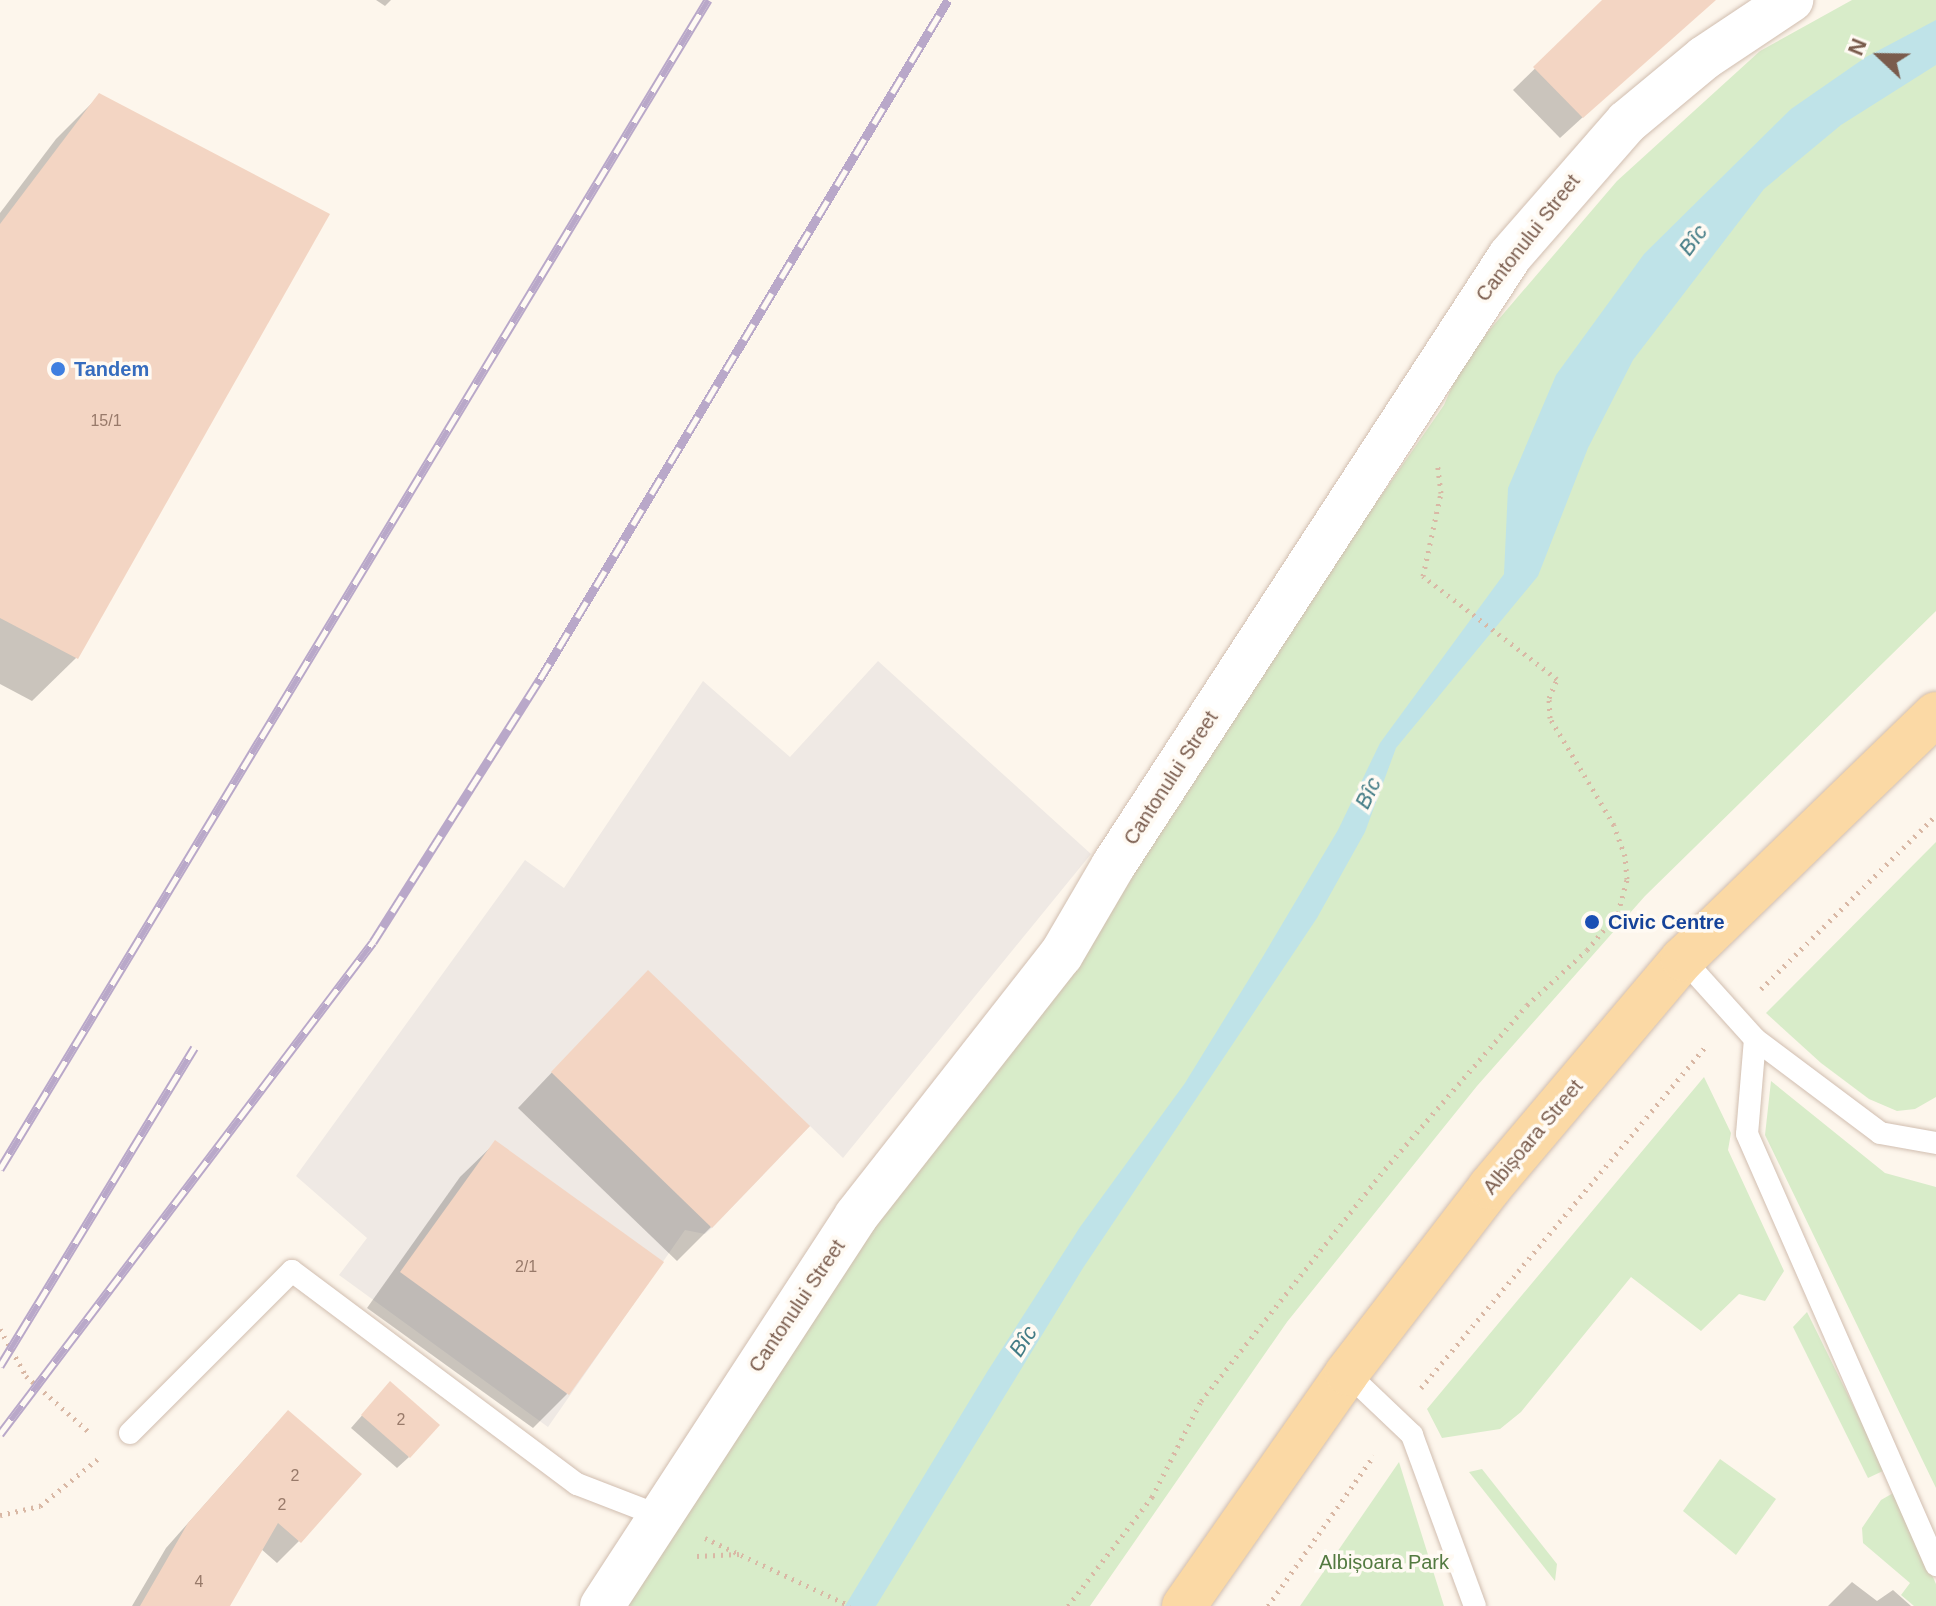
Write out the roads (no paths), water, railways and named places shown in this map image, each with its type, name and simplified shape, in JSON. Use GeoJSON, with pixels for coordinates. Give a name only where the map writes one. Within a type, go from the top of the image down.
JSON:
{"type":"FeatureCollection","features":[{"type":"Feature","properties":{"kind":"main road","name":"Albișoara Street"},"geometry":{"type":"LineString","coordinates":[[1184,1606],[1347,1373],[1490,1187],[1683,959],[1936,714]]}},
{"type":"Feature","properties":{"kind":"street","name":"Cantonului Street"},"geometry":{"type":"LineString","coordinates":[[602,1606],[657,1515],[856,1216],[1061,955],[1113,866],[1510,256],[1627,122],[1715,50],[1791,0]]}},
{"type":"Feature","properties":{"kind":"lane"},"geometry":{"type":"LineString","coordinates":[[1683,959],[1755,1039],[1880,1133],[1936,1143]]}},
{"type":"Feature","properties":{"kind":"lane"},"geometry":{"type":"LineString","coordinates":[[1755,1039],[1747,1134],[1936,1565]]}},
{"type":"Feature","properties":{"kind":"lane"},"geometry":{"type":"LineString","coordinates":[[130,1433],[292,1271],[577,1484],[657,1515]]}},
{"type":"Feature","properties":{"kind":"lane"},"geometry":{"type":"LineString","coordinates":[[1347,1373],[1412,1435],[1475,1606]]}},
{"type":"Feature","properties":{"kind":"water","name":"Bîc"},"geometry":{"type":"Polygon","coordinates":[[[1936,20],[1936,65],[1841,125],[1764,189],[1633,360],[1588,448],[1538,576],[1396,748],[1365,832],[1317,918],[1083,1268],[876,1606],[845,1606],[987,1372],[1080,1227],[1185,1083],[1338,830],[1380,743],[1504,574],[1508,488],[1556,375],[1644,254],[1791,109],[1866,57],[1936,20]]]}},
{"type":"Feature","properties":{"kind":"railway"},"geometry":{"type":"LineString","coordinates":[[0,1169],[708,0]]}},
{"type":"Feature","properties":{"kind":"railway"},"geometry":{"type":"LineString","coordinates":[[0,1434],[373,942],[540,679],[948,0]]}},
{"type":"Feature","properties":{"kind":"railway"},"geometry":{"type":"LineString","coordinates":[[0,1366],[194,1048]]}},
{"type":"Feature","properties":{"kind":"place","name":"Tandem"},"geometry":{"type":"Point","coordinates":[58,369]}},
{"type":"Feature","properties":{"kind":"place","name":"Civic Centre"},"geometry":{"type":"Point","coordinates":[1592,922]}},
{"type":"Feature","properties":{"kind":"park label","name":"Albișoara Park"},"geometry":{"type":"Point","coordinates":[1384,1562]}}]}
